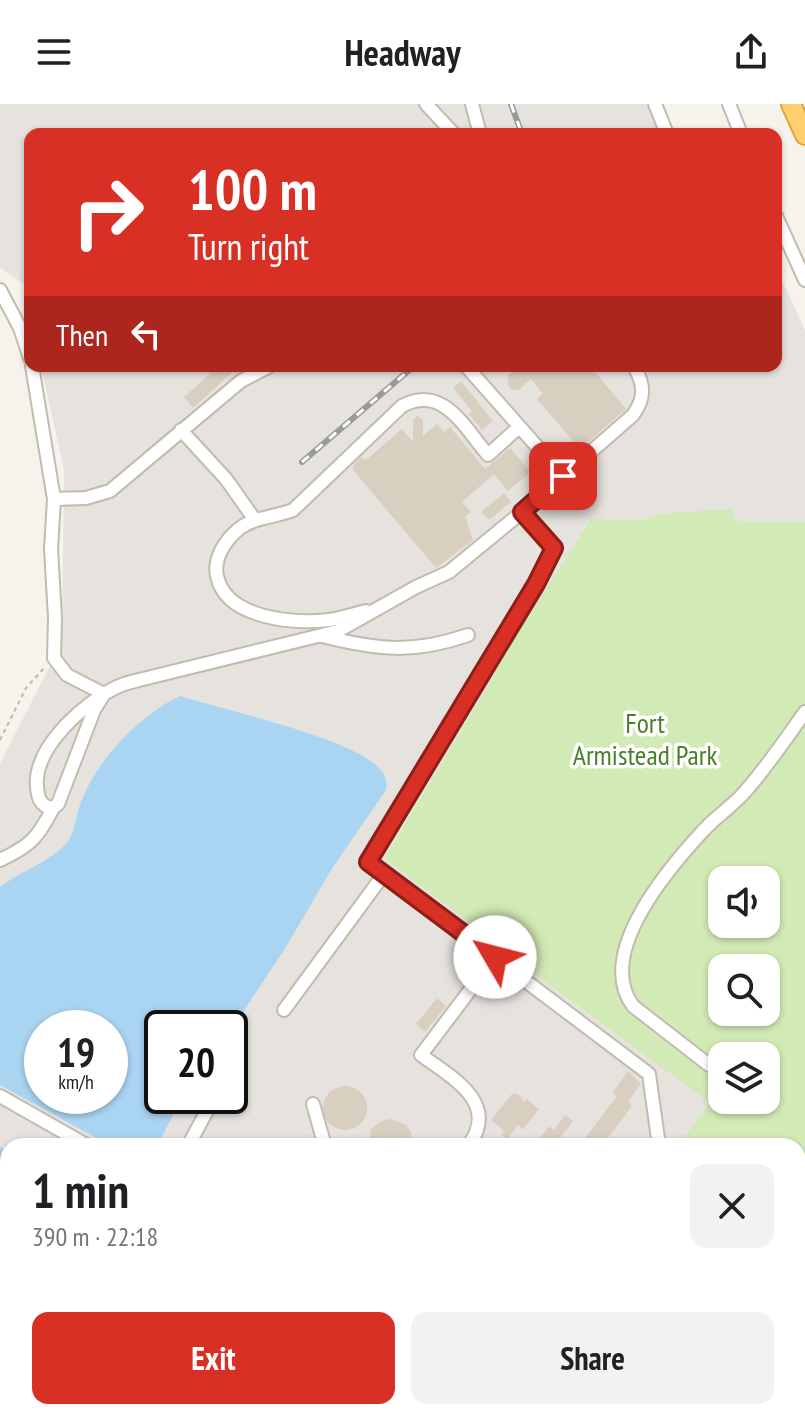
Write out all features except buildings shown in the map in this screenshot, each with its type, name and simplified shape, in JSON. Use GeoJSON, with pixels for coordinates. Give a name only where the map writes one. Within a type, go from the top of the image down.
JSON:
{"type":"FeatureCollection","features":[{"type":"Feature","properties":{"kind":"highway"},"geometry":{"type":"LineString","coordinates":[[791,104],[805,135]]}},
{"type":"Feature","properties":{"kind":"street"},"geometry":{"type":"LineString","coordinates":[[426,104],[448,128]]}},
{"type":"Feature","properties":{"kind":"street"},"geometry":{"type":"LineString","coordinates":[[472,104],[478,128]]}},
{"type":"Feature","properties":{"kind":"street"},"geometry":{"type":"LineString","coordinates":[[655,104],[665,128]]}},
{"type":"Feature","properties":{"kind":"street"},"geometry":{"type":"LineString","coordinates":[[729,104],[739,128]]}},
{"type":"Feature","properties":{"kind":"street"},"geometry":{"type":"LineString","coordinates":[[782,230],[804,272]]}},
{"type":"Feature","properties":{"kind":"street"},"geometry":{"type":"LineString","coordinates":[[0,290],[24,340]]}},
{"type":"Feature","properties":{"kind":"street"},"geometry":{"type":"LineString","coordinates":[[33,372],[54,499],[51,549],[54,658],[67,675],[104,694]]}},
{"type":"Feature","properties":{"kind":"street"},"geometry":{"type":"LineString","coordinates":[[54,499],[86,498],[110,491],[241,381],[258,372]]}},
{"type":"Feature","properties":{"kind":"street"},"geometry":{"type":"LineString","coordinates":[[471,372],[563,476]]}},
{"type":"Feature","properties":{"kind":"street"},"geometry":{"type":"LineString","coordinates":[[53,808],[41,804],[36,782],[46,751],[71,719],[104,694],[143,679],[338,631],[449,572],[633,415],[640,405],[643,388],[636,372]]}},
{"type":"Feature","properties":{"kind":"street"},"geometry":{"type":"LineString","coordinates":[[382,607],[331,619],[306,621],[257,613],[228,598],[219,584],[216,569],[218,558],[234,534],[255,520],[277,517],[293,510],[402,406],[413,401],[434,400],[446,406],[488,455],[519,427]]}},
{"type":"Feature","properties":{"kind":"street"},"geometry":{"type":"LineString","coordinates":[[181,430],[226,479],[255,520]]}},
{"type":"Feature","properties":{"kind":"street"},"geometry":{"type":"LineString","coordinates":[[522,512],[554,548],[536,584],[368,862],[649,1074],[658,1138]]}},
{"type":"Feature","properties":{"kind":"street"},"geometry":{"type":"LineString","coordinates":[[322,636],[370,648],[389,649],[436,645],[468,635]]}},
{"type":"Feature","properties":{"kind":"street"},"geometry":{"type":"LineString","coordinates":[[0,860],[25,848],[43,829],[66,786],[94,710],[104,694]]}},
{"type":"Feature","properties":{"kind":"street"},"geometry":{"type":"LineString","coordinates":[[708,1064],[633,1006],[624,994],[622,968],[630,938],[638,916],[659,882],[702,831],[744,793],[805,712]]}},
{"type":"Feature","properties":{"kind":"street"},"geometry":{"type":"LineString","coordinates":[[284,1010],[384,874]]}},
{"type":"Feature","properties":{"kind":"street"},"geometry":{"type":"LineString","coordinates":[[472,1138],[479,1123],[473,1098],[465,1087],[421,1055],[495,957]]}},
{"type":"Feature","properties":{"kind":"street"},"geometry":{"type":"LineString","coordinates":[[0,1096],[74,1138]]}},
{"type":"Feature","properties":{"kind":"street"},"geometry":{"type":"LineString","coordinates":[[313,1104],[323,1138]]}},
{"type":"Feature","properties":{"kind":"street"},"geometry":{"type":"LineString","coordinates":[[192,1138],[205,1114]]}},
{"type":"Feature","properties":{"kind":"path"},"geometry":{"type":"LineString","coordinates":[[0,740],[26,688],[54,658]]}},
{"type":"Feature","properties":{"kind":"shaded area"},"geometry":{"type":"Polygon","coordinates":[[[0,104],[662,104],[672,128],[24,128],[24,284],[0,268],[0,104]]]}},
{"type":"Feature","properties":{"kind":"shaded area"},"geometry":{"type":"Polygon","coordinates":[[[782,281],[805,330],[805,522],[591,519],[384,857],[708,1101],[683,1138],[0,1138],[0,764],[62,642],[64,470],[42,372],[782,372],[782,281]]]}},
{"type":"Feature","properties":{"kind":"green space","name":"Fort Armistead Park"},"geometry":{"type":"Polygon","coordinates":[[[731,509],[736,521],[805,522],[805,1138],[683,1138],[708,1106],[708,1114],[780,1114],[780,1042],[708,1042],[708,1102],[517,961],[384,858],[500,662],[591,519],[644,520],[659,514],[731,509]]]}},
{"type":"Feature","properties":{"kind":"water"},"geometry":{"type":"Polygon","coordinates":[[[180,696],[286,726],[343,746],[379,768],[386,778],[386,790],[333,867],[244,1010],[144,1010],[144,1114],[173,1114],[161,1138],[96,1138],[53,1114],[128,1114],[128,1010],[24,1010],[24,1098],[0,1085],[0,887],[63,847],[75,826],[88,786],[109,755],[135,727],[180,696]]]}},
{"type":"Feature","properties":{"kind":"railway"},"geometry":{"type":"LineString","coordinates":[[511,104],[520,128]]}},
{"type":"Feature","properties":{"kind":"railway"},"geometry":{"type":"LineString","coordinates":[[302,462],[407,372]]}},
{"type":"Feature","properties":{"kind":"route"},"geometry":{"type":"LineString","coordinates":[[495,957],[368,862],[536,584],[554,548],[522,512],[563,476]]}}]}
